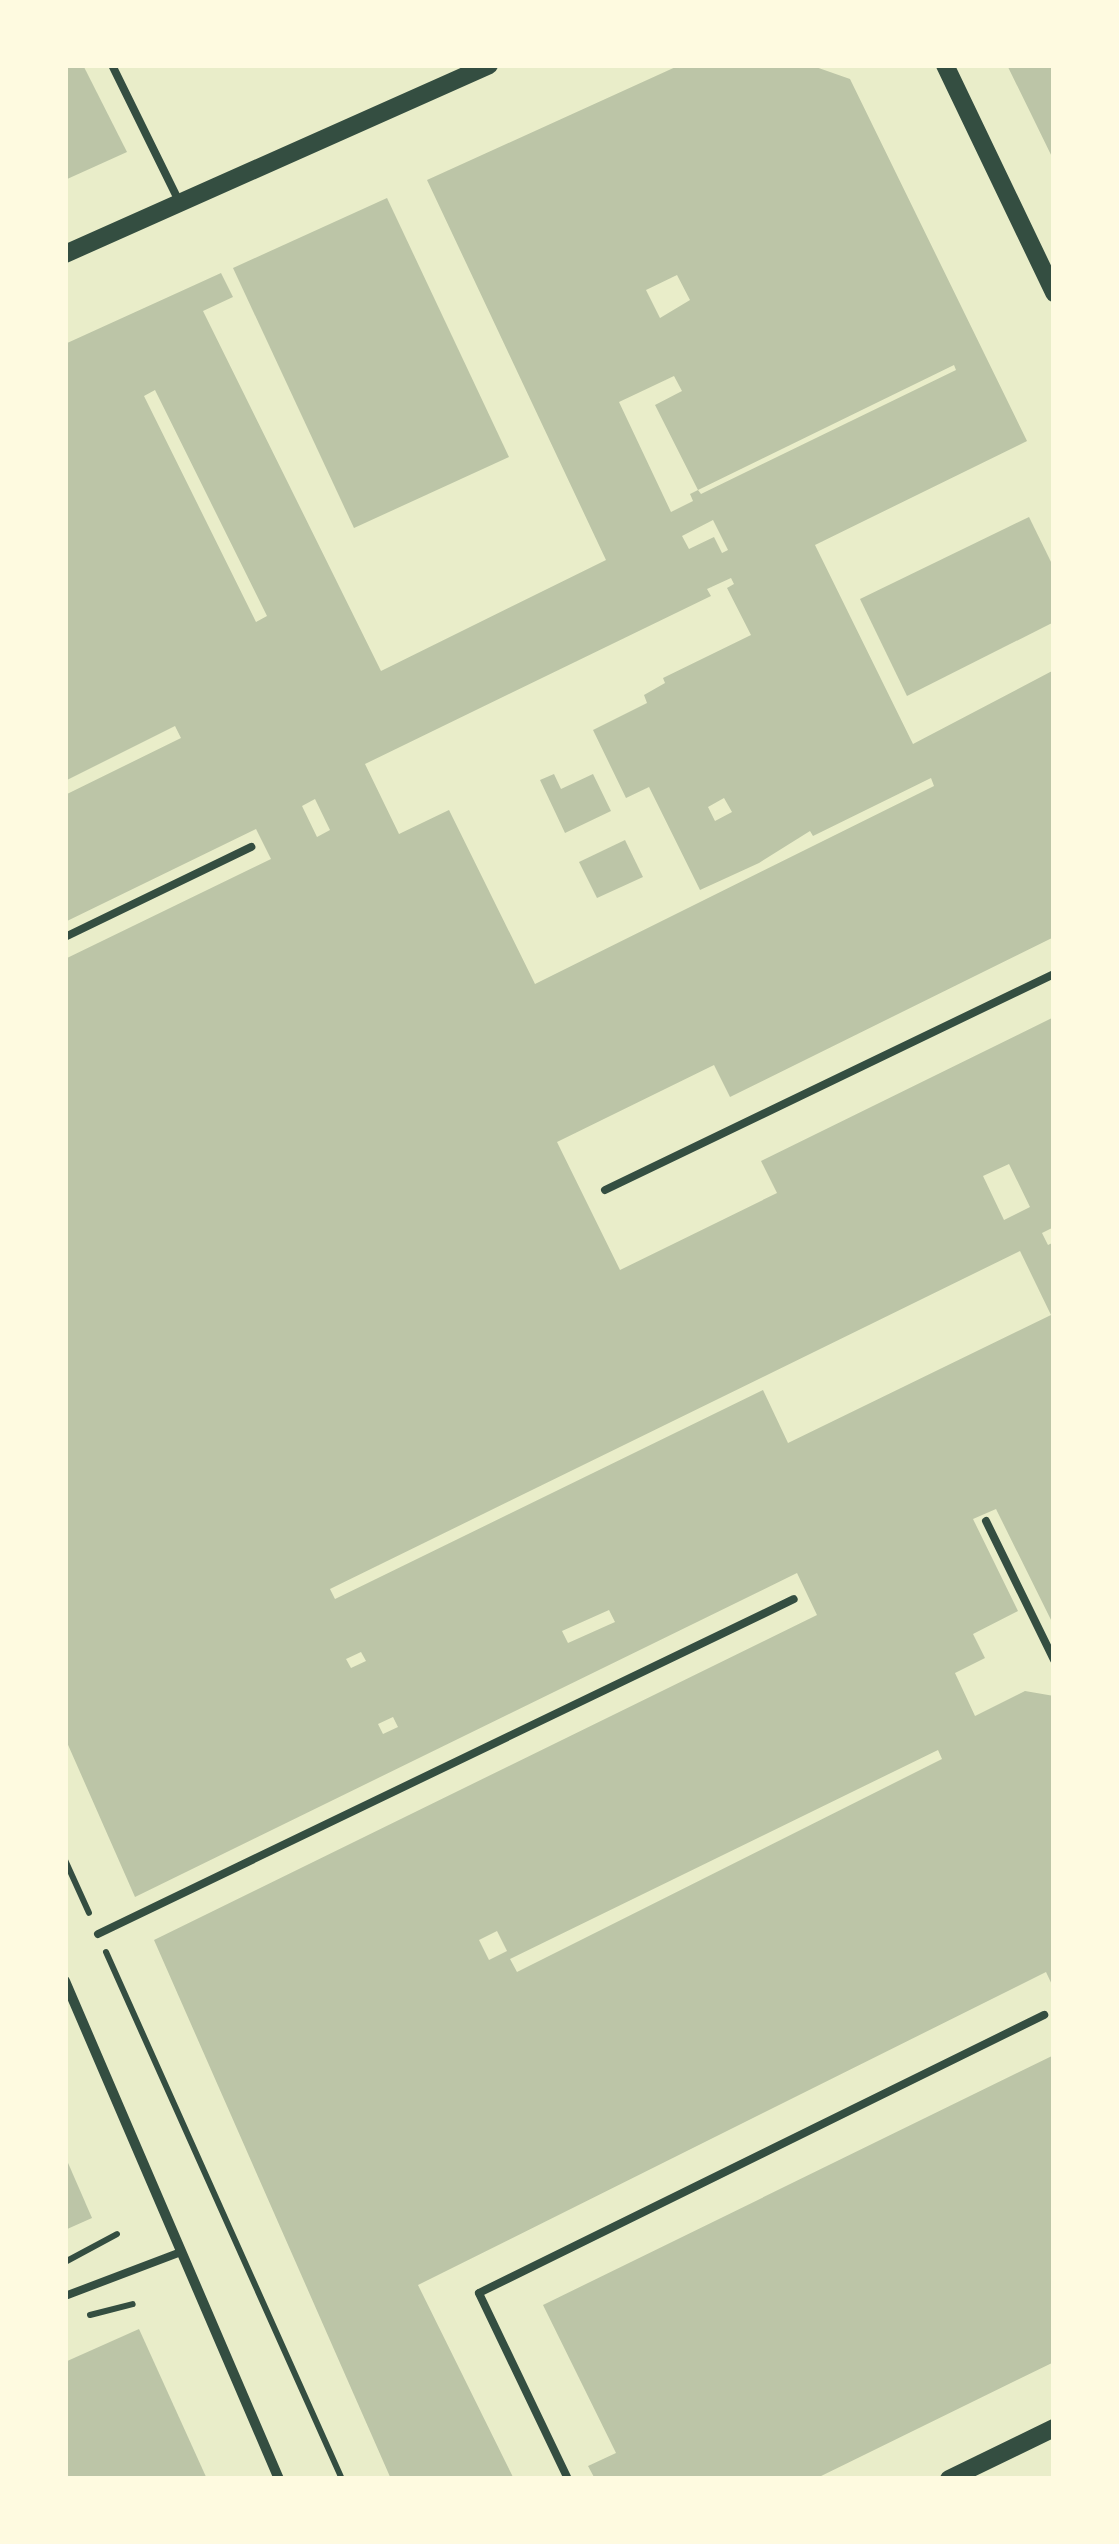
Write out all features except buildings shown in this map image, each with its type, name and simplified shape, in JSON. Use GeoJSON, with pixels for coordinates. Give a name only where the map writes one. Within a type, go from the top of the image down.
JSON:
{"type":"FeatureCollection","features":[{"type":"Feature","properties":{"kind":"street"},"geometry":{"type":"LineString","coordinates":[[65,254],[489,65]]}},
{"type":"Feature","properties":{"kind":"street"},"geometry":{"type":"LineString","coordinates":[[945,65],[1054,292]]}},
{"type":"Feature","properties":{"kind":"street"},"geometry":{"type":"LineString","coordinates":[[65,1981],[278,2479]]}},
{"type":"Feature","properties":{"kind":"street"},"geometry":{"type":"LineString","coordinates":[[948,2479],[1054,2428]]}},
{"type":"Feature","properties":{"kind":"lane"},"geometry":{"type":"LineString","coordinates":[[112,65],[180,202]]}},
{"type":"Feature","properties":{"kind":"lane"},"geometry":{"type":"LineString","coordinates":[[65,937],[251,847]]}},
{"type":"Feature","properties":{"kind":"lane"},"geometry":{"type":"LineString","coordinates":[[605,1190],[1054,974]]}},
{"type":"Feature","properties":{"kind":"lane"},"geometry":{"type":"LineString","coordinates":[[986,1521],[1054,1660]]}},
{"type":"Feature","properties":{"kind":"lane"},"geometry":{"type":"LineString","coordinates":[[98,1934],[794,1598]]}},
{"type":"Feature","properties":{"kind":"lane"},"geometry":{"type":"LineString","coordinates":[[568,2479],[479,2293],[1044,2014]]}},
{"type":"Feature","properties":{"kind":"lane"},"geometry":{"type":"LineString","coordinates":[[65,2296],[181,2252]]}},
{"type":"Feature","properties":{"kind":"path"},"geometry":{"type":"LineString","coordinates":[[65,1860],[342,2479]]}},
{"type":"Feature","properties":{"kind":"path"},"geometry":{"type":"LineString","coordinates":[[65,2262],[117,2234]]}},
{"type":"Feature","properties":{"kind":"path"},"geometry":{"type":"LineString","coordinates":[[82,2318],[132,2304]]}}]}
